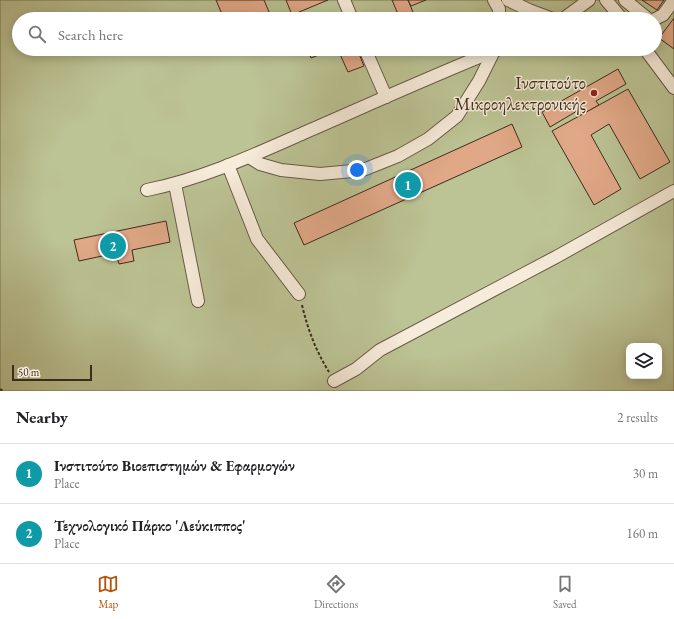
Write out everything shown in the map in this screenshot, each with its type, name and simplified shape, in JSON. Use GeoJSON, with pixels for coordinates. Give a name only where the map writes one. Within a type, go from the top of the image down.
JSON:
{"type":"FeatureCollection","features":[{"type":"Feature","properties":{"kind":"street"},"geometry":{"type":"LineString","coordinates":[[494,0],[499,12]]}},
{"type":"Feature","properties":{"kind":"street"},"geometry":{"type":"LineString","coordinates":[[508,0],[534,12]]}},
{"type":"Feature","properties":{"kind":"street"},"geometry":{"type":"LineString","coordinates":[[573,12],[589,0]]}},
{"type":"Feature","properties":{"kind":"street"},"geometry":{"type":"LineString","coordinates":[[606,0],[616,12]]}},
{"type":"Feature","properties":{"kind":"street"},"geometry":{"type":"LineString","coordinates":[[625,0],[640,12]]}},
{"type":"Feature","properties":{"kind":"street"},"geometry":{"type":"LineString","coordinates":[[662,16],[674,0]]}},
{"type":"Feature","properties":{"kind":"street"},"geometry":{"type":"LineString","coordinates":[[348,1],[350,12]]}},
{"type":"Feature","properties":{"kind":"street"},"geometry":{"type":"LineString","coordinates":[[368,56],[386,97]]}},
{"type":"Feature","properties":{"kind":"street"},"geometry":{"type":"LineString","coordinates":[[147,190],[175,184],[249,157],[480,56]]}},
{"type":"Feature","properties":{"kind":"street"},"geometry":{"type":"LineString","coordinates":[[249,157],[260,164],[280,170],[320,174],[363,170],[398,156],[428,139],[457,116],[479,81],[492,56]]}},
{"type":"Feature","properties":{"kind":"street"},"geometry":{"type":"LineString","coordinates":[[650,56],[674,88]]}},
{"type":"Feature","properties":{"kind":"street"},"geometry":{"type":"LineString","coordinates":[[228,165],[257,239],[299,294]]}},
{"type":"Feature","properties":{"kind":"street"},"geometry":{"type":"LineString","coordinates":[[175,184],[198,301]]}},
{"type":"Feature","properties":{"kind":"street"},"geometry":{"type":"LineString","coordinates":[[334,381],[356,369],[380,350],[563,253],[674,191]]}},
{"type":"Feature","properties":{"kind":"path"},"geometry":{"type":"LineString","coordinates":[[299,294],[309,332],[320,358],[334,381]]}},
{"type":"Feature","properties":{"kind":"green space"},"geometry":{"type":"Polygon","coordinates":[[[0,0],[674,0],[674,391],[0,391],[0,0]]]}},
{"type":"Feature","properties":{"kind":"building"},"geometry":{"type":"Polygon","coordinates":[[[216,0],[264,0],[269,12],[221,12],[216,0]]]}},
{"type":"Feature","properties":{"kind":"building"},"geometry":{"type":"Polygon","coordinates":[[[286,0],[328,0],[299,12],[291,12],[286,0]]]}},
{"type":"Feature","properties":{"kind":"building"},"geometry":{"type":"Polygon","coordinates":[[[392,0],[408,0],[413,12],[397,12],[392,0]]]}},
{"type":"Feature","properties":{"kind":"building"},"geometry":{"type":"Polygon","coordinates":[[[408,0],[426,0],[411,6],[408,0]]]}},
{"type":"Feature","properties":{"kind":"building"},"geometry":{"type":"Polygon","coordinates":[[[642,0],[664,0],[657,10],[642,0]]]}},
{"type":"Feature","properties":{"kind":"building"},"geometry":{"type":"Polygon","coordinates":[[[674,18],[674,49],[662,40],[662,34],[674,18]]]}},
{"type":"Feature","properties":{"kind":"building"},"geometry":{"type":"Polygon","coordinates":[[[341,56],[360,56],[364,66],[348,72],[341,56]]]}},
{"type":"Feature","properties":{"kind":"building","name":"Ινστιτούτο Μικροηλεκτρονικής"},"geometry":{"type":"Polygon","coordinates":[[[618,69],[626,84],[596,101],[599,105],[580,116],[577,111],[550,127],[542,112],[618,69]]]}},
{"type":"Feature","properties":{"kind":"building"},"geometry":{"type":"Polygon","coordinates":[[[628,89],[670,162],[640,179],[609,124],[591,135],[621,189],[594,205],[552,131],[628,89]]]}},
{"type":"Feature","properties":{"kind":"building"},"geometry":{"type":"Polygon","coordinates":[[[512,124],[522,147],[304,245],[294,223],[512,124]]]}},
{"type":"Feature","properties":{"kind":"building"},"geometry":{"type":"Polygon","coordinates":[[[166,221],[170,242],[132,250],[134,261],[119,264],[116,253],[79,261],[74,240],[166,221]]]}},
{"type":"Feature","properties":{"kind":"place","name":"Ινστιτούτο Μικροηλεκτρονικής"},"geometry":{"type":"Point","coordinates":[594,93]}},
{"type":"Feature","properties":{"kind":"place","name":"Ινστιτούτο Βιοεπιστημών & Εφαρμογών"},"geometry":{"type":"Point","coordinates":[408,185]}},
{"type":"Feature","properties":{"kind":"place","name":"Τεχνολογικό Πάρκο 'Λεύκιππος'"},"geometry":{"type":"Point","coordinates":[113,246]}}]}
